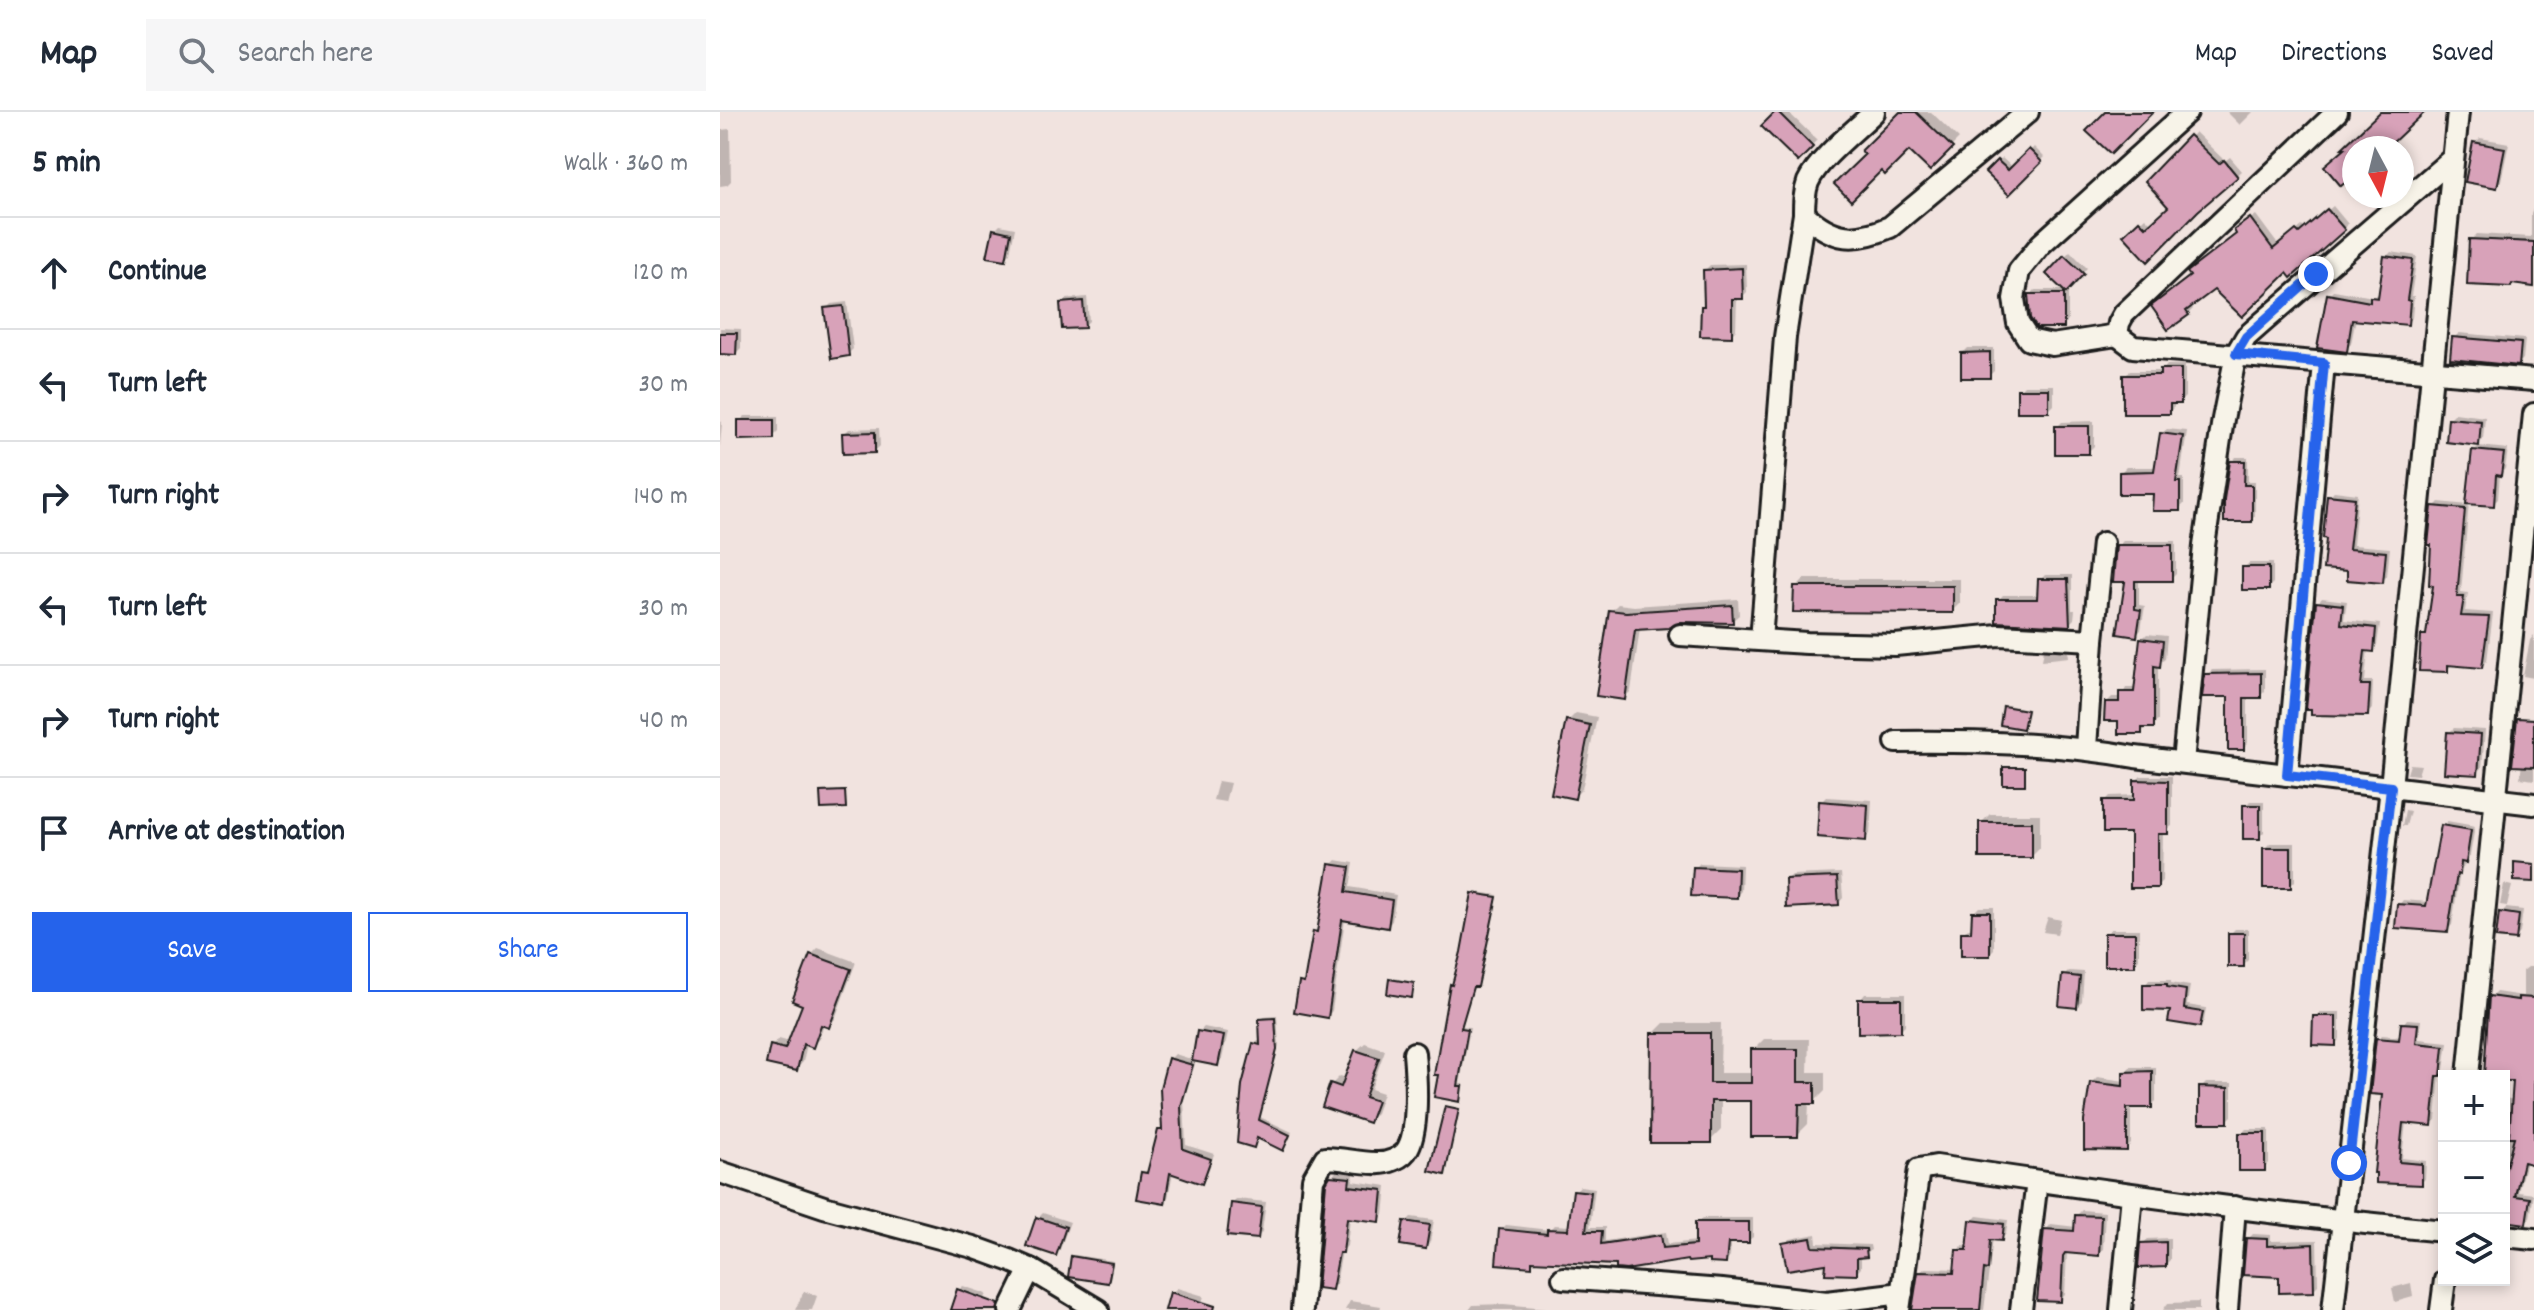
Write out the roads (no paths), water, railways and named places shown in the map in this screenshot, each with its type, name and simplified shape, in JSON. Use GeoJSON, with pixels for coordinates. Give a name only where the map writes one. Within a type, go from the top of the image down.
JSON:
{"type":"FeatureCollection","features":[{"type":"Feature","properties":{"kind":"street"},"geometry":{"type":"LineString","coordinates":[[1761,640],[1784,353],[1804,196],[1809,180],[1874,112]]}},
{"type":"Feature","properties":{"kind":"street"},"geometry":{"type":"LineString","coordinates":[[1804,214],[1817,226],[1852,238],[1869,236],[1890,227],[2028,112]]}},
{"type":"Feature","properties":{"kind":"street"},"geometry":{"type":"LineString","coordinates":[[2187,112],[2041,244],[2019,271],[2014,299],[2018,323],[2029,340],[2052,345],[2117,335],[2133,347],[2534,380]]}},
{"type":"Feature","properties":{"kind":"street"},"geometry":{"type":"LineString","coordinates":[[2117,335],[2124,314],[2337,112]]}},
{"type":"Feature","properties":{"kind":"street"},"geometry":{"type":"LineString","coordinates":[[2333,1310],[2391,787],[2458,112]]}},
{"type":"Feature","properties":{"kind":"street"},"geometry":{"type":"LineString","coordinates":[[2183,762],[2204,546],[2236,354],[2246,337],[2273,312],[2452,159]]}},
{"type":"Feature","properties":{"kind":"street"},"geometry":{"type":"LineString","coordinates":[[2287,775],[2324,363]]}},
{"type":"Feature","properties":{"kind":"street"},"geometry":{"type":"LineString","coordinates":[[2469,1070],[2534,414]]}},
{"type":"Feature","properties":{"kind":"street"},"geometry":{"type":"LineString","coordinates":[[2086,748],[2103,543]]}},
{"type":"Feature","properties":{"kind":"street"},"geometry":{"type":"LineString","coordinates":[[1680,635],[1895,645],[1999,635],[2093,640]]}},
{"type":"Feature","properties":{"kind":"street"},"geometry":{"type":"LineString","coordinates":[[1896,742],[1982,741],[2086,748],[2534,804]]}},
{"type":"Feature","properties":{"kind":"street"},"geometry":{"type":"LineString","coordinates":[[1302,1310],[1313,1179],[1318,1165],[1325,1158],[1345,1158],[1374,1164],[1390,1162],[1407,1151],[1413,1135],[1414,1053]]}},
{"type":"Feature","properties":{"kind":"street"},"geometry":{"type":"LineString","coordinates":[[1563,1278],[1722,1290],[1827,1302],[1900,1302],[1919,1169],[1936,1166],[2132,1195],[2438,1230]]}},
{"type":"Feature","properties":{"kind":"street"},"geometry":{"type":"LineString","coordinates":[[720,1172],[824,1207],[973,1247],[1030,1269],[1098,1310]]}},
{"type":"Feature","properties":{"kind":"street"},"geometry":{"type":"LineString","coordinates":[[2021,1310],[2037,1181]]}},
{"type":"Feature","properties":{"kind":"street"},"geometry":{"type":"LineString","coordinates":[[2121,1310],[2132,1195]]}},
{"type":"Feature","properties":{"kind":"street"},"geometry":{"type":"LineString","coordinates":[[2227,1310],[2235,1207]]}},
{"type":"Feature","properties":{"kind":"street"},"geometry":{"type":"LineString","coordinates":[[2510,1237],[2534,1239]]}},
{"type":"Feature","properties":{"kind":"street"},"geometry":{"type":"LineString","coordinates":[[1010,1310],[1030,1269]]}},
{"type":"Feature","properties":{"kind":"street"},"geometry":{"type":"LineString","coordinates":[[2441,1310],[2444,1286]]}}]}
